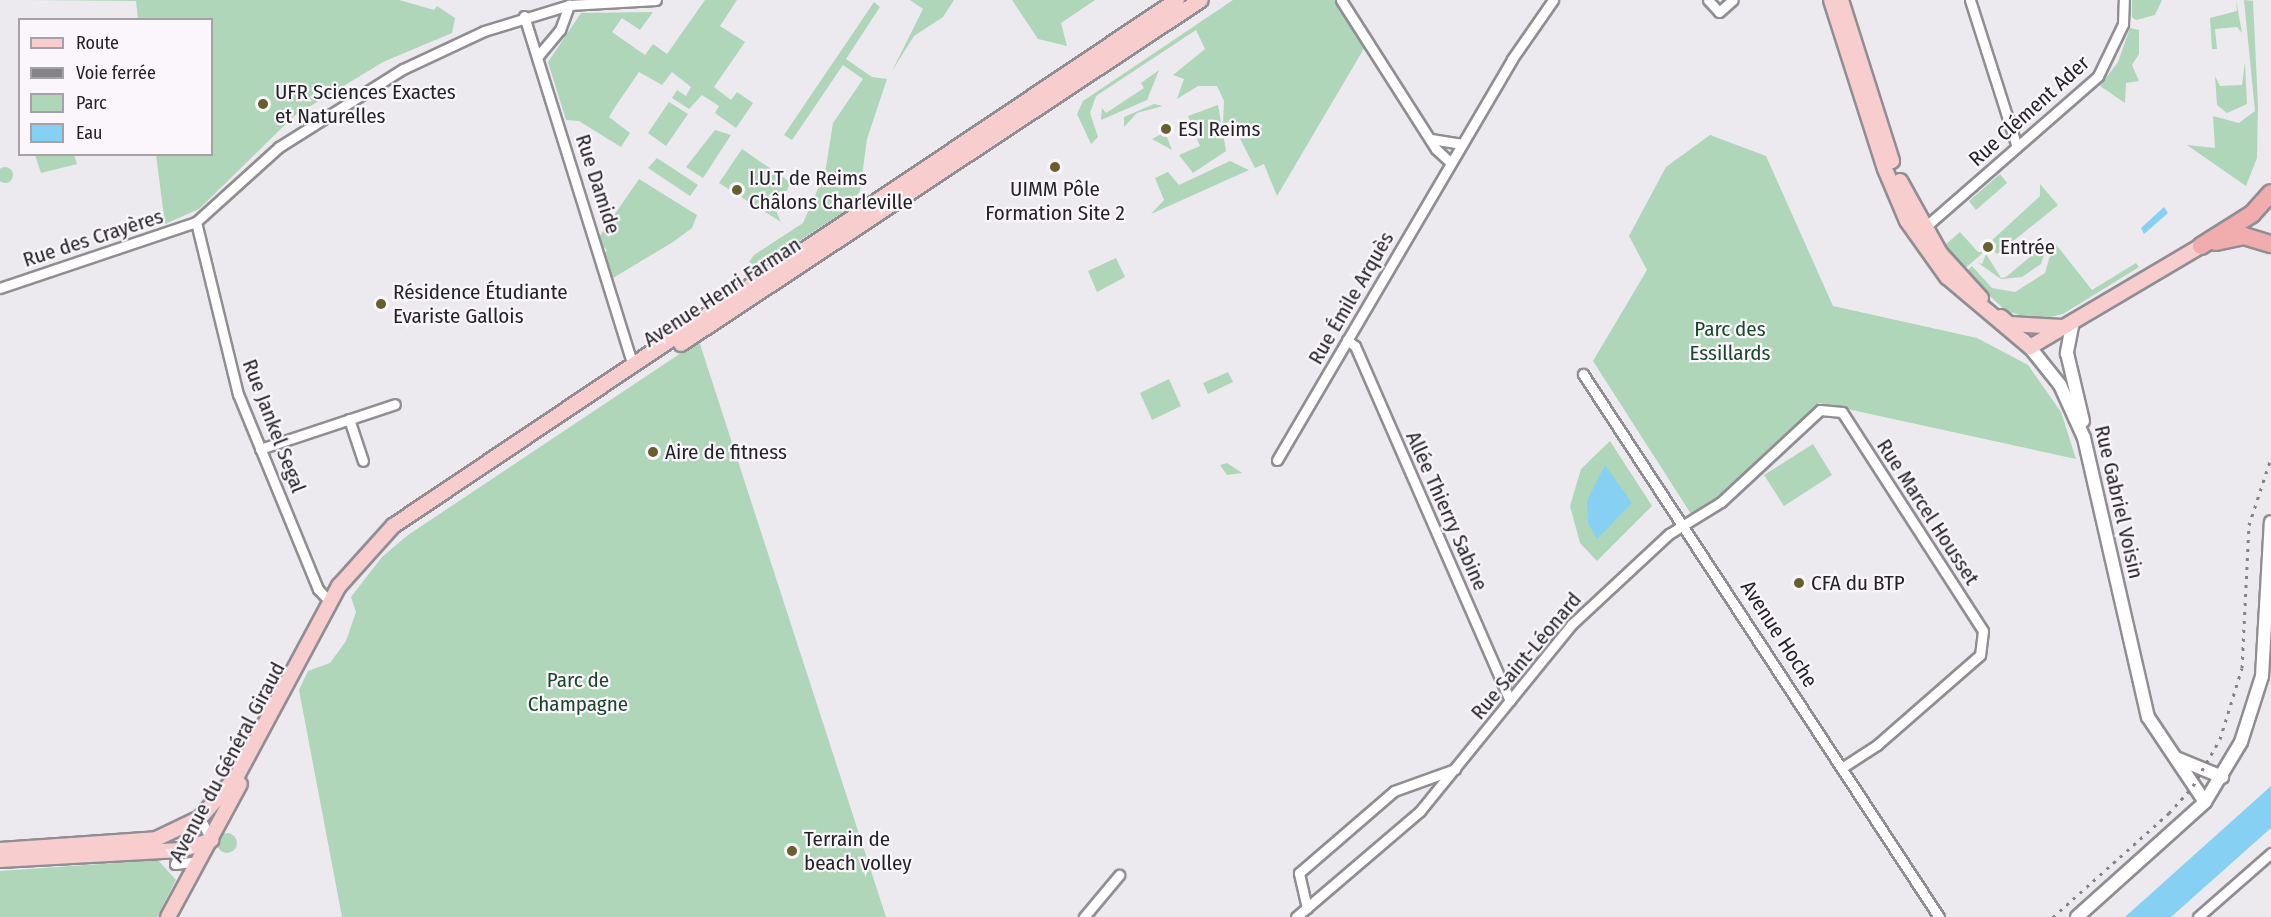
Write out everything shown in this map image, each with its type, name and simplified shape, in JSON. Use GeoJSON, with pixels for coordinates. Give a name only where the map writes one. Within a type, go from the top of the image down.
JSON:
{"type":"FeatureCollection","features":[{"type":"Feature","properties":{"kind":"highway"},"geometry":{"type":"LineString","coordinates":[[2201,246],[2252,214],[2271,193]]}},
{"type":"Feature","properties":{"kind":"highway"},"geometry":{"type":"LineString","coordinates":[[2201,246],[2238,236],[2271,244]]}},
{"type":"Feature","properties":{"kind":"main road","name":"Avenue Henri Farman"},"geometry":{"type":"LineString","coordinates":[[338,588],[393,526],[1177,0]]}},
{"type":"Feature","properties":{"kind":"main road","name":"Avenue Henri Farman"},"geometry":{"type":"LineString","coordinates":[[323,627],[360,569],[426,512],[1201,0]]}},
{"type":"Feature","properties":{"kind":"main road","name":"Rue Gabriel Voisin"},"geometry":{"type":"LineString","coordinates":[[1831,0],[1885,169],[1907,221],[1947,277],[2030,347]]}},
{"type":"Feature","properties":{"kind":"main road"},"geometry":{"type":"LineString","coordinates":[[1841,0],[1893,166],[1924,228],[1959,275],[2009,324],[2068,324]]}},
{"type":"Feature","properties":{"kind":"main road"},"geometry":{"type":"LineString","coordinates":[[2030,347],[2201,246]]}},
{"type":"Feature","properties":{"kind":"main road","name":"Avenue du Général Giraud"},"geometry":{"type":"LineString","coordinates":[[197,820],[237,776],[338,588]]}},
{"type":"Feature","properties":{"kind":"main road","name":"Avenue du Général Giraud"},"geometry":{"type":"LineString","coordinates":[[168,917],[323,627]]}},
{"type":"Feature","properties":{"kind":"main road"},"geometry":{"type":"LineString","coordinates":[[0,850],[156,839],[197,820]]}},
{"type":"Feature","properties":{"kind":"main road"},"geometry":{"type":"LineString","coordinates":[[0,860],[181,850],[211,840]]}},
{"type":"Feature","properties":{"kind":"street"},"geometry":{"type":"LineString","coordinates":[[196,222],[279,147],[403,69],[524,16],[569,5],[656,0]]}},
{"type":"Feature","properties":{"kind":"street"},"geometry":{"type":"LineString","coordinates":[[1341,0],[1431,139],[1453,158]]}},
{"type":"Feature","properties":{"kind":"street","name":"Rue Émile Arquès"},"geometry":{"type":"LineString","coordinates":[[1277,460],[1461,144],[1553,0]]}},
{"type":"Feature","properties":{"kind":"street"},"geometry":{"type":"LineString","coordinates":[[1708,0],[1719,12],[1733,0]]}},
{"type":"Feature","properties":{"kind":"street"},"geometry":{"type":"LineString","coordinates":[[1970,0],[2017,147]]}},
{"type":"Feature","properties":{"kind":"street","name":"Rue Clément Ader"},"geometry":{"type":"LineString","coordinates":[[1924,228],[2098,76],[2123,24],[2124,0]]}},
{"type":"Feature","properties":{"kind":"street"},"geometry":{"type":"LineString","coordinates":[[538,56],[560,30],[569,5]]}},
{"type":"Feature","properties":{"kind":"street","name":"Rue Damide"},"geometry":{"type":"LineString","coordinates":[[524,16],[633,365]]}},
{"type":"Feature","properties":{"kind":"street"},"geometry":{"type":"LineString","coordinates":[[1431,139],[1461,144]]}},
{"type":"Feature","properties":{"kind":"street","name":"Rue des Crayères"},"geometry":{"type":"LineString","coordinates":[[0,288],[196,222]]}},
{"type":"Feature","properties":{"kind":"street","name":"Rue Jankel Segal"},"geometry":{"type":"LineString","coordinates":[[196,222],[238,394],[318,588],[329,601]]}},
{"type":"Feature","properties":{"kind":"street"},"geometry":{"type":"LineString","coordinates":[[2009,324],[2030,347]]}},
{"type":"Feature","properties":{"kind":"street"},"geometry":{"type":"LineString","coordinates":[[2068,324],[2067,352],[2090,458]]}},
{"type":"Feature","properties":{"kind":"street","name":"Allée Thierry Sabine"},"geometry":{"type":"LineString","coordinates":[[1347,340],[1355,346],[1510,701]]}},
{"type":"Feature","properties":{"kind":"street","name":"Rue Gabriel Voisin"},"geometry":{"type":"LineString","coordinates":[[2030,347],[2066,395],[2090,458],[2140,692],[2152,724],[2205,802]]}},
{"type":"Feature","properties":{"kind":"street","name":"Avenue Hoche"},"geometry":{"type":"LineString","coordinates":[[1583,374],[1843,767],[1939,917]]}},
{"type":"Feature","properties":{"kind":"street"},"geometry":{"type":"LineString","coordinates":[[260,448],[395,404]]}},
{"type":"Feature","properties":{"kind":"street","name":"Rue Marcel Housset"},"geometry":{"type":"LineString","coordinates":[[1682,524],[1721,502],[1820,410],[1842,412],[1983,631],[1980,655],[1877,745],[1843,767]]}},
{"type":"Feature","properties":{"kind":"street"},"geometry":{"type":"LineString","coordinates":[[349,419],[363,461]]}},
{"type":"Feature","properties":{"kind":"street"},"geometry":{"type":"LineString","coordinates":[[2077,917],[2205,802],[2222,777],[2249,722],[2262,676],[2271,522]]}},
{"type":"Feature","properties":{"kind":"street","name":"Rue Saint-Léonard"},"geometry":{"type":"LineString","coordinates":[[1296,917],[1420,811],[1571,625],[1682,524]]}},
{"type":"Feature","properties":{"kind":"street"},"geometry":{"type":"LineString","coordinates":[[2174,757],[2222,777]]}},
{"type":"Feature","properties":{"kind":"street"},"geometry":{"type":"LineString","coordinates":[[1307,908],[1299,873],[1394,791],[1455,769]]}},
{"type":"Feature","properties":{"kind":"street"},"geometry":{"type":"LineString","coordinates":[[198,861],[175,864],[197,820],[211,840]]}},
{"type":"Feature","properties":{"kind":"street"},"geometry":{"type":"LineString","coordinates":[[2198,917],[2271,853]]}},
{"type":"Feature","properties":{"kind":"street"},"geometry":{"type":"LineString","coordinates":[[1084,917],[1119,875]]}},
{"type":"Feature","properties":{"kind":"green space","name":"UFR Sciences Exactes et Naturelles"},"geometry":{"type":"Polygon","coordinates":[[[30,0],[399,0],[434,10],[437,6],[455,18],[452,33],[383,62],[294,116],[199,209],[165,224],[156,156],[213,156],[213,18],[138,18],[136,1],[30,0]]]}},
{"type":"Feature","properties":{"kind":"green space"},"geometry":{"type":"Polygon","coordinates":[[[705,0],[737,0],[720,26],[745,42],[714,87],[731,100],[737,92],[753,103],[736,128],[715,113],[719,106],[702,95],[689,109],[672,98],[677,90],[686,96],[691,87],[672,72],[662,85],[639,72],[615,107],[609,117],[630,133],[621,147],[579,121],[566,120],[548,62],[581,13],[653,12],[640,30],[622,18],[612,32],[645,55],[653,44],[667,54],[705,0]]]}},
{"type":"Feature","properties":{"kind":"green space"},"geometry":{"type":"Polygon","coordinates":[[[910,0],[954,0],[943,17],[914,36],[892,71],[923,9],[910,0]]]}},
{"type":"Feature","properties":{"kind":"green space"},"geometry":{"type":"Polygon","coordinates":[[[1012,0],[1095,0],[1061,23],[1067,46],[1038,39],[1012,0]]]}},
{"type":"Feature","properties":{"kind":"green space"},"geometry":{"type":"Polygon","coordinates":[[[1233,0],[1337,0],[1366,45],[1277,196],[1264,164],[1255,168],[1231,121],[1223,124],[1224,101],[1217,86],[1198,86],[1177,99],[1184,79],[1173,75],[1205,49],[1196,30],[1096,96],[1090,113],[1098,137],[1091,144],[1077,114],[1083,101],[1233,0]]]}},
{"type":"Feature","properties":{"kind":"green space"},"geometry":{"type":"Polygon","coordinates":[[[2132,0],[2162,0],[2155,15],[2136,20],[2132,17],[2132,0]]]}},
{"type":"Feature","properties":{"kind":"green space"},"geometry":{"type":"Polygon","coordinates":[[[2236,0],[2242,33],[2237,27],[2215,29],[2217,49],[2212,49],[2210,18],[2237,11],[2236,0]]]}},
{"type":"Feature","properties":{"kind":"green space"},"geometry":{"type":"Polygon","coordinates":[[[2244,0],[2253,1],[2258,105],[2257,158],[2246,186],[2187,145],[2215,148],[2213,116],[2239,123],[2255,111],[2244,0]]]}},
{"type":"Feature","properties":{"kind":"green space"},"geometry":{"type":"Polygon","coordinates":[[[874,2],[880,7],[846,59],[872,77],[887,79],[867,139],[860,191],[848,209],[758,268],[749,262],[754,255],[803,223],[825,173],[833,123],[863,79],[843,65],[792,140],[784,135],[874,2]]]}},
{"type":"Feature","properties":{"kind":"green space"},"geometry":{"type":"Polygon","coordinates":[[[2130,28],[2139,30],[2139,54],[2132,65],[2139,81],[2126,83],[2125,103],[2100,86],[2118,62],[2130,28]]]}},
{"type":"Feature","properties":{"kind":"green space"},"geometry":{"type":"Polygon","coordinates":[[[2245,62],[2247,104],[2227,113],[2217,105],[2215,76],[2220,86],[2242,85],[2245,62]]]}},
{"type":"Feature","properties":{"kind":"green space"},"geometry":{"type":"Polygon","coordinates":[[[1159,70],[1147,100],[1101,120],[1102,108],[1106,113],[1144,88],[1141,83],[1159,70]]]}},
{"type":"Feature","properties":{"kind":"green space"},"geometry":{"type":"Polygon","coordinates":[[[669,102],[688,114],[666,146],[648,133],[669,102]]]}},
{"type":"Feature","properties":{"kind":"green space"},"geometry":{"type":"Polygon","coordinates":[[[1154,104],[1163,106],[1137,113],[1124,127],[1124,117],[1154,104]]]}},
{"type":"Feature","properties":{"kind":"green space"},"geometry":{"type":"Polygon","coordinates":[[[1218,105],[1226,151],[1193,173],[1179,155],[1200,146],[1188,116],[1218,105]]]}},
{"type":"Feature","properties":{"kind":"green space"},"geometry":{"type":"Polygon","coordinates":[[[715,130],[731,135],[703,178],[686,167],[715,130]]]}},
{"type":"Feature","properties":{"kind":"green space"},"geometry":{"type":"Polygon","coordinates":[[[1165,132],[1172,150],[1152,139],[1165,132]]]}},
{"type":"Feature","properties":{"kind":"green space","name":"Parc des Essillards"},"geometry":{"type":"Polygon","coordinates":[[[1710,135],[1766,156],[1833,306],[1977,338],[2028,365],[2061,412],[2076,459],[1820,403],[1718,497],[1691,514],[1593,361],[1647,270],[1629,236],[1666,167],[1710,135]]]}},
{"type":"Feature","properties":{"kind":"green space"},"geometry":{"type":"Polygon","coordinates":[[[742,149],[790,182],[787,191],[769,195],[781,222],[719,183],[742,149]]]}},
{"type":"Feature","properties":{"kind":"green space"},"geometry":{"type":"Polygon","coordinates":[[[35,156],[74,156],[77,164],[41,173],[35,156]]]}},
{"type":"Feature","properties":{"kind":"green space"},"geometry":{"type":"Polygon","coordinates":[[[657,158],[698,185],[690,196],[648,168],[657,158]]]}},
{"type":"Feature","properties":{"kind":"green space"},"geometry":{"type":"Polygon","coordinates":[[[1230,161],[1249,170],[1151,214],[1164,200],[1155,178],[1168,172],[1179,185],[1230,161]]]}},
{"type":"Feature","properties":{"kind":"green space"},"geometry":{"type":"Polygon","coordinates":[[[2,167],[8,167],[13,172],[13,178],[8,183],[-1,181],[-1,169],[2,167]]]}},
{"type":"Feature","properties":{"kind":"green space"},"geometry":{"type":"Polygon","coordinates":[[[2000,174],[2007,183],[1976,210],[1969,201],[2000,174]]]}},
{"type":"Feature","properties":{"kind":"green space"},"geometry":{"type":"Polygon","coordinates":[[[639,179],[697,215],[692,228],[608,281],[602,257],[607,250],[597,240],[639,179]]]}},
{"type":"Feature","properties":{"kind":"green space"},"geometry":{"type":"Polygon","coordinates":[[[2040,184],[2058,205],[1997,254],[1988,244],[2040,196],[2040,184]]]}},
{"type":"Feature","properties":{"kind":"green space"},"geometry":{"type":"Polygon","coordinates":[[[1960,232],[1978,252],[1984,252],[1963,270],[1945,245],[1960,232]]]}},
{"type":"Feature","properties":{"kind":"green space"},"geometry":{"type":"Polygon","coordinates":[[[2048,242],[2041,264],[2022,277],[2001,279],[1977,262],[1982,264],[1986,254],[2001,278],[2006,277],[2048,242]]]}},
{"type":"Feature","properties":{"kind":"green space"},"geometry":{"type":"Polygon","coordinates":[[[2054,242],[2092,290],[2136,263],[2139,267],[2063,314],[2037,320],[2006,311],[1965,273],[1972,266],[1992,288],[2015,292],[2045,273],[2054,242]]]}},
{"type":"Feature","properties":{"kind":"green space"},"geometry":{"type":"Polygon","coordinates":[[[1116,258],[1125,277],[1097,292],[1088,271],[1116,258]]]}},
{"type":"Feature","properties":{"kind":"green space","name":"Parc de Champagne"},"geometry":{"type":"Polygon","coordinates":[[[699,341],[886,917],[342,917],[299,690],[308,671],[330,663],[346,641],[356,612],[351,597],[382,557],[408,535],[699,341]]]}},
{"type":"Feature","properties":{"kind":"green space"},"geometry":{"type":"Polygon","coordinates":[[[1228,372],[1233,382],[1208,394],[1203,383],[1228,372]]]}},
{"type":"Feature","properties":{"kind":"green space"},"geometry":{"type":"Polygon","coordinates":[[[1169,379],[1181,406],[1152,420],[1140,393],[1169,379]]]}},
{"type":"Feature","properties":{"kind":"green space"},"geometry":{"type":"Polygon","coordinates":[[[1610,441],[1652,506],[1597,561],[1580,543],[1570,506],[1581,469],[1610,441]]]}},
{"type":"Feature","properties":{"kind":"green space"},"geometry":{"type":"Polygon","coordinates":[[[1813,444],[1832,475],[1784,506],[1764,475],[1813,444]]]}},
{"type":"Feature","properties":{"kind":"green space"},"geometry":{"type":"Polygon","coordinates":[[[1227,463],[1242,473],[1227,475],[1220,465],[1227,463]]]}},
{"type":"Feature","properties":{"kind":"green space"},"geometry":{"type":"Polygon","coordinates":[[[227,833],[234,836],[237,843],[234,850],[227,853],[220,850],[217,843],[220,836],[227,833]]]}},
{"type":"Feature","properties":{"kind":"green space"},"geometry":{"type":"Polygon","coordinates":[[[158,860],[176,880],[157,917],[0,917],[0,871],[158,860]]]}},
{"type":"Feature","properties":{"kind":"water"},"geometry":{"type":"Polygon","coordinates":[[[2164,207],[2168,213],[2144,234],[2141,228],[2164,207]]]}},
{"type":"Feature","properties":{"kind":"water"},"geometry":{"type":"Polygon","coordinates":[[[1605,465],[1632,503],[1597,539],[1588,523],[1587,501],[1605,465]]]}},
{"type":"Feature","properties":{"kind":"water"},"geometry":{"type":"Polygon","coordinates":[[[2271,786],[2271,828],[2171,917],[2125,917],[2271,786]]]}},
{"type":"Feature","properties":{"kind":"railway"},"geometry":{"type":"LineString","coordinates":[[2053,917],[2169,813],[2193,786],[2220,739],[2242,668],[2249,525],[2271,458]]}},
{"type":"Feature","properties":{"kind":"place","name":"UFR Sciences Exactes et Naturelles"},"geometry":{"type":"Point","coordinates":[263,104]}},
{"type":"Feature","properties":{"kind":"place","name":"ESI Reims"},"geometry":{"type":"Point","coordinates":[1166,129]}},
{"type":"Feature","properties":{"kind":"place","name":"UIMM Pôle Formation Site 2"},"geometry":{"type":"Point","coordinates":[1055,167]}},
{"type":"Feature","properties":{"kind":"place","name":"I.U.T de Reims Châlons Charleville"},"geometry":{"type":"Point","coordinates":[737,190]}},
{"type":"Feature","properties":{"kind":"place","name":"Entrée"},"geometry":{"type":"Point","coordinates":[1988,247]}},
{"type":"Feature","properties":{"kind":"place","name":"Résidence Étudiante Evariste Gallois"},"geometry":{"type":"Point","coordinates":[381,304]}},
{"type":"Feature","properties":{"kind":"place","name":"Aire de fitness"},"geometry":{"type":"Point","coordinates":[653,452]}},
{"type":"Feature","properties":{"kind":"place","name":"CFA du BTP"},"geometry":{"type":"Point","coordinates":[1799,583]}},
{"type":"Feature","properties":{"kind":"place","name":"Terrain de beach volley"},"geometry":{"type":"Point","coordinates":[792,851]}}]}
